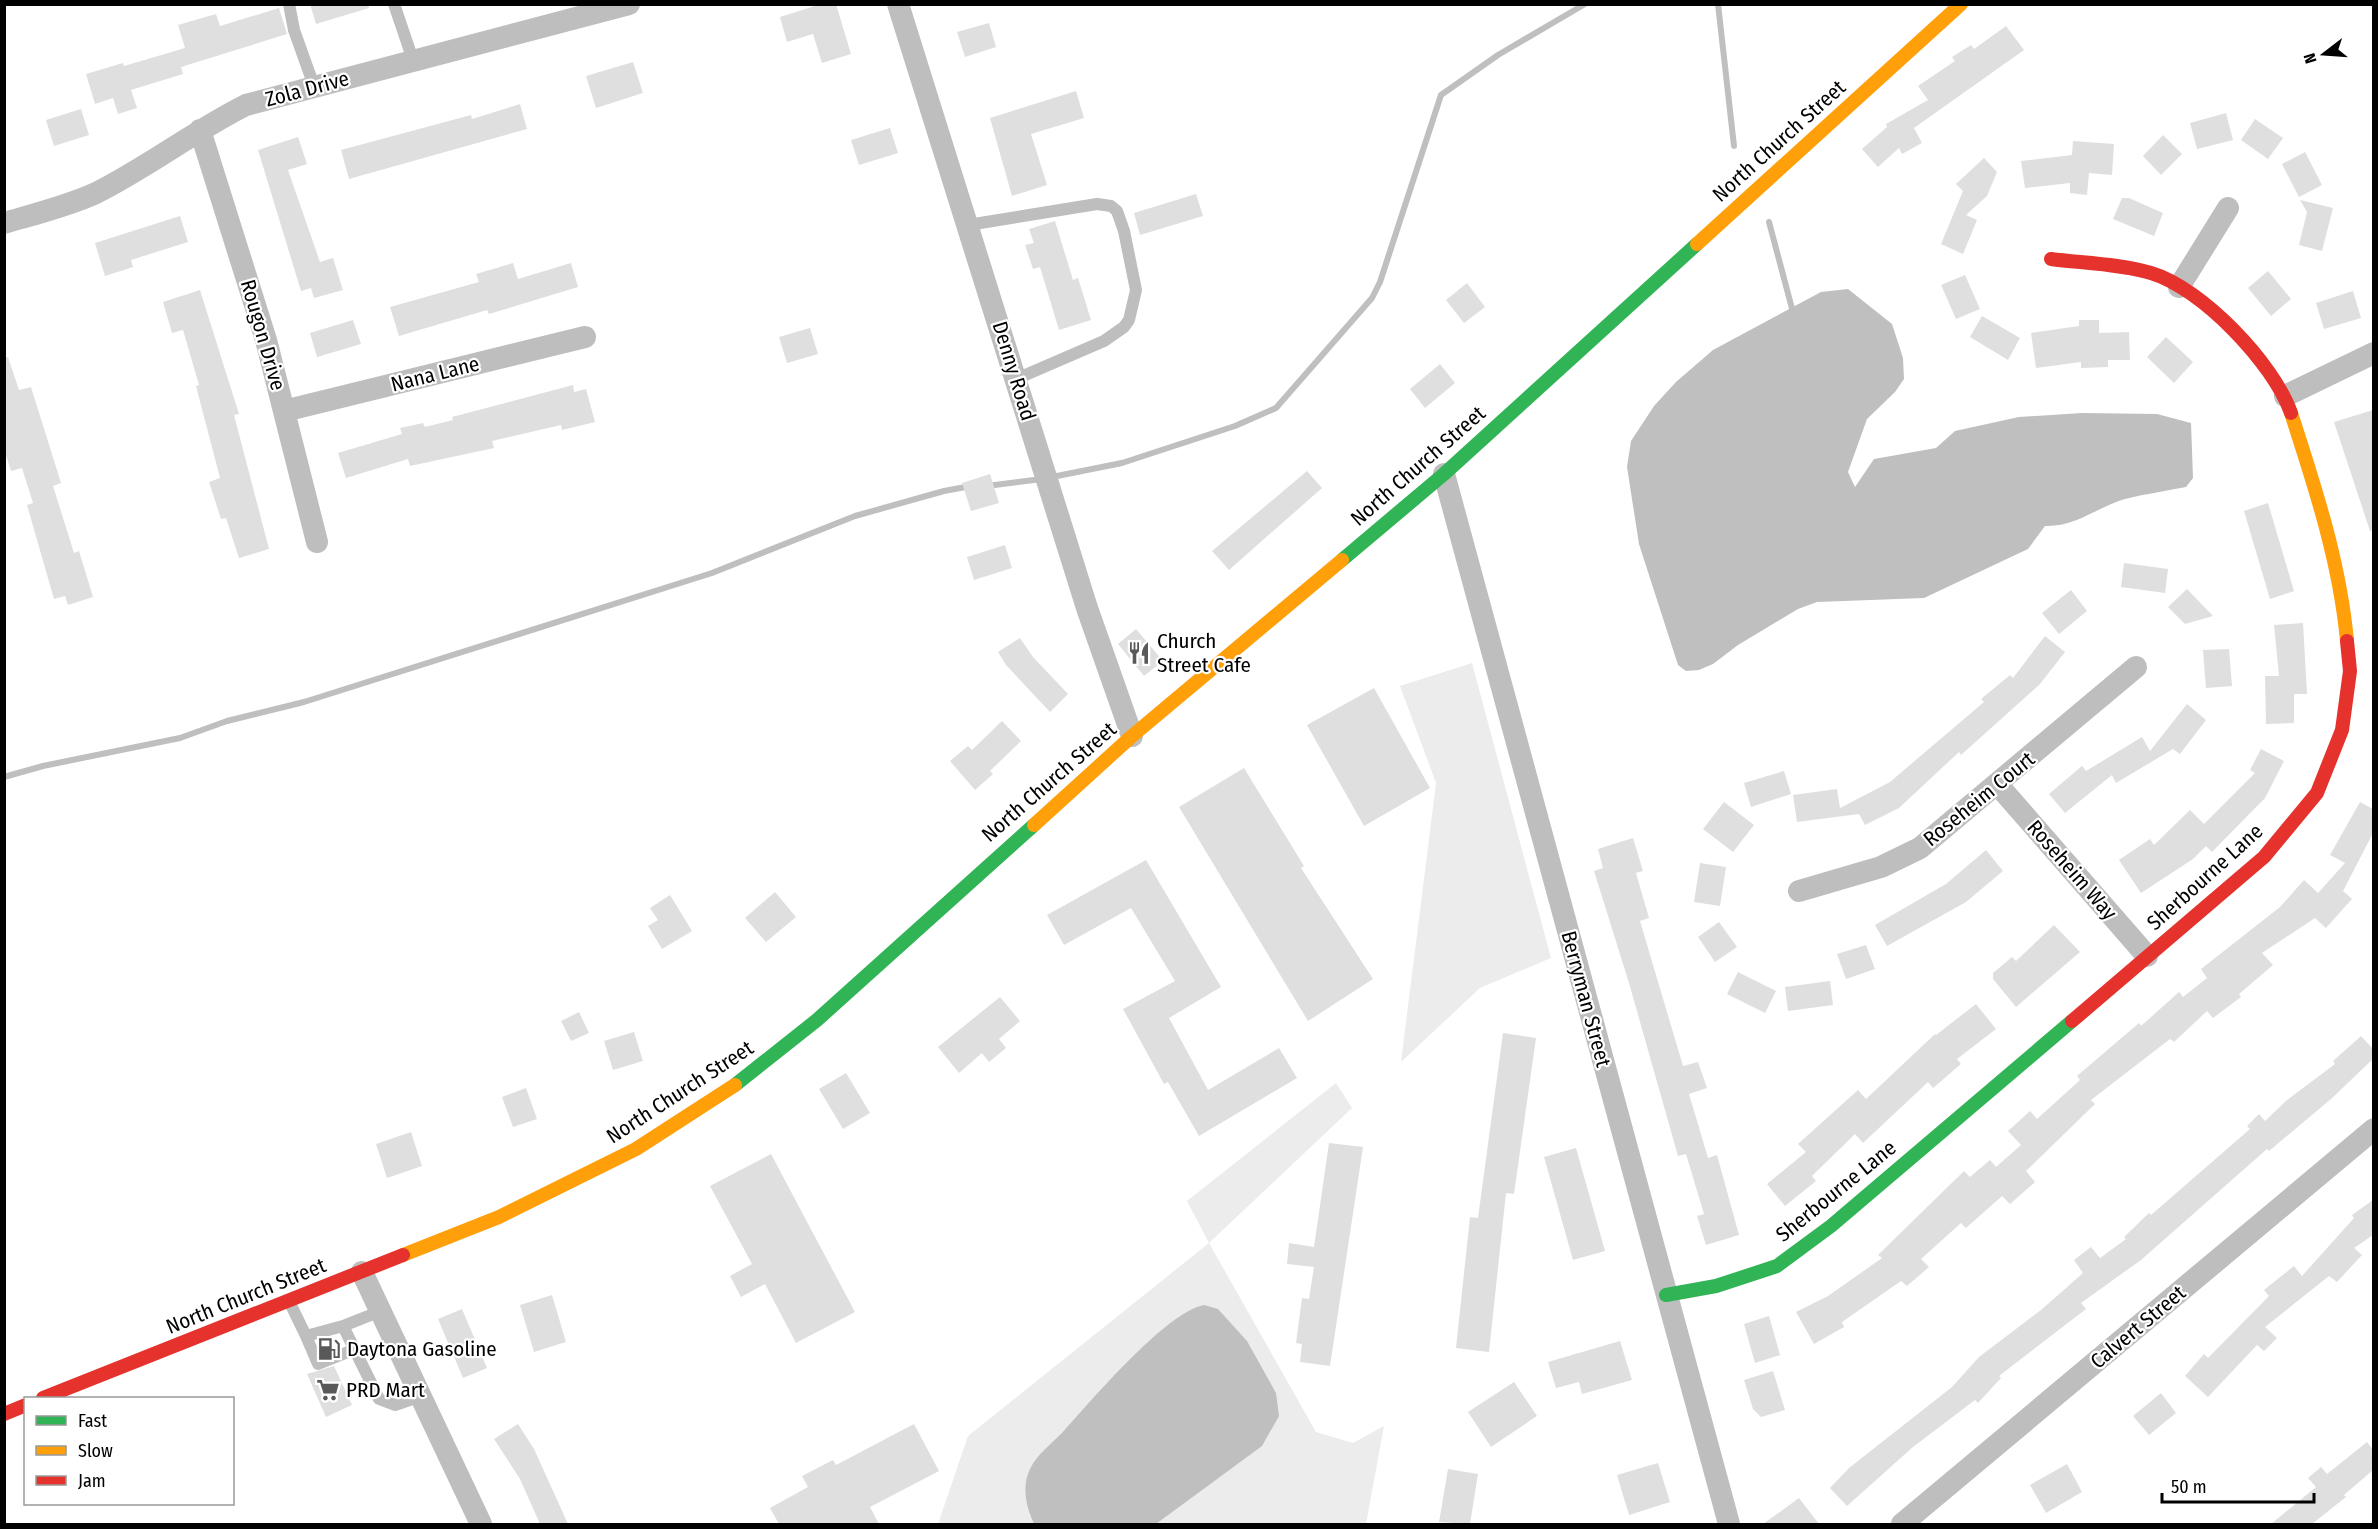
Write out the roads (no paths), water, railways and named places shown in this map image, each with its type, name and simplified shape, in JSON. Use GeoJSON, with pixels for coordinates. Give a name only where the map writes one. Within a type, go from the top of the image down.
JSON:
{"type":"FeatureCollection","features":[{"type":"Feature","properties":{"kind":"main road","name":"North Church Street"},"geometry":{"type":"LineString","coordinates":[[46,1397],[499,1217],[572,1183],[636,1149],[727,1090],[817,1020],[1132,736],[1444,474],[1961,4]]}},
{"type":"Feature","properties":{"kind":"main road","name":"Sherbourne Lane"},"geometry":{"type":"LineString","coordinates":[[1666,1295],[1716,1286],[1777,1266],[1831,1226],[2264,857],[2317,793],[2342,730],[2350,671],[2343,596],[2308,465],[2285,396],[2246,343],[2199,297],[2152,273],[2051,260]]}},
{"type":"Feature","properties":{"kind":"main road"},"geometry":{"type":"LineString","coordinates":[[4,1414],[24,1406]]}},
{"type":"Feature","properties":{"kind":"street","name":"Zola Drive"},"geometry":{"type":"LineString","coordinates":[[4,223],[93,194],[133,173],[200,130],[246,105],[629,4]]}},
{"type":"Feature","properties":{"kind":"street","name":"Denny Road"},"geometry":{"type":"LineString","coordinates":[[898,4],[1088,608],[1132,736]]}},
{"type":"Feature","properties":{"kind":"street","name":"Rougon Drive"},"geometry":{"type":"LineString","coordinates":[[200,130],[266,340],[317,542]]}},
{"type":"Feature","properties":{"kind":"street"},"geometry":{"type":"LineString","coordinates":[[2179,287],[2228,207]]}},
{"type":"Feature","properties":{"kind":"street","name":"Nana Lane"},"geometry":{"type":"LineString","coordinates":[[284,411],[585,337]]}},
{"type":"Feature","properties":{"kind":"street"},"geometry":{"type":"LineString","coordinates":[[2285,396],[2373,353]]}},
{"type":"Feature","properties":{"kind":"street","name":"Berryman Street"},"geometry":{"type":"LineString","coordinates":[[1444,474],[1729,1524]]}},
{"type":"Feature","properties":{"kind":"street","name":"Roseheim Court"},"geometry":{"type":"LineString","coordinates":[[1799,891],[1881,867],[1920,848],[1998,785],[2136,667]]}},
{"type":"Feature","properties":{"kind":"street","name":"Roseheim Way"},"geometry":{"type":"LineString","coordinates":[[1998,785],[2147,956]]}},
{"type":"Feature","properties":{"kind":"street","name":"Calvert Street"},"geometry":{"type":"LineString","coordinates":[[1902,1524],[2373,1129]]}},
{"type":"Feature","properties":{"kind":"street"},"geometry":{"type":"LineString","coordinates":[[362,1272],[481,1524]]}},
{"type":"Feature","properties":{"kind":"lane"},"geometry":{"type":"LineString","coordinates":[[289,4],[294,30],[314,86]]}},
{"type":"Feature","properties":{"kind":"lane"},"geometry":{"type":"LineString","coordinates":[[394,4],[413,60]]}},
{"type":"Feature","properties":{"kind":"lane"},"geometry":{"type":"LineString","coordinates":[[968,225],[1097,204],[1111,206],[1121,219],[1136,290],[1129,320],[1124,327],[1104,341],[1016,379]]}},
{"type":"Feature","properties":{"kind":"lane"},"geometry":{"type":"LineString","coordinates":[[289,1301],[318,1364],[353,1350]]}},
{"type":"Feature","properties":{"kind":"lane"},"geometry":{"type":"LineString","coordinates":[[306,1336],[343,1326],[381,1311]]}},
{"type":"Feature","properties":{"kind":"lane"},"geometry":{"type":"LineString","coordinates":[[343,1326],[378,1399],[395,1405],[422,1396]]}},
{"type":"Feature","properties":{"kind":"waterway"},"geometry":{"type":"LineString","coordinates":[[1052,477],[1122,463],[1235,426],[1276,408],[1372,298],[1380,282],[1441,95],[1498,55],[1585,4]]}},
{"type":"Feature","properties":{"kind":"waterway"},"geometry":{"type":"LineString","coordinates":[[1718,4],[1734,146]]}},
{"type":"Feature","properties":{"kind":"waterway"},"geometry":{"type":"LineString","coordinates":[[1769,222],[1794,316]]}},
{"type":"Feature","properties":{"kind":"waterway"},"geometry":{"type":"LineString","coordinates":[[987,486],[1042,479]]}},
{"type":"Feature","properties":{"kind":"waterway"},"geometry":{"type":"LineString","coordinates":[[4,777],[43,766],[180,738],[227,721],[304,702],[712,573],[855,516],[944,491],[971,486]]}},
{"type":"Feature","properties":{"kind":"place","name":"Church Street Cafe"},"geometry":{"type":"Point","coordinates":[1139,653]}},
{"type":"Feature","properties":{"kind":"place","name":"Daytona Gasoline"},"geometry":{"type":"Point","coordinates":[329,1349]}},
{"type":"Feature","properties":{"kind":"place","name":"PRD Mart"},"geometry":{"type":"Point","coordinates":[328,1390]}}]}
